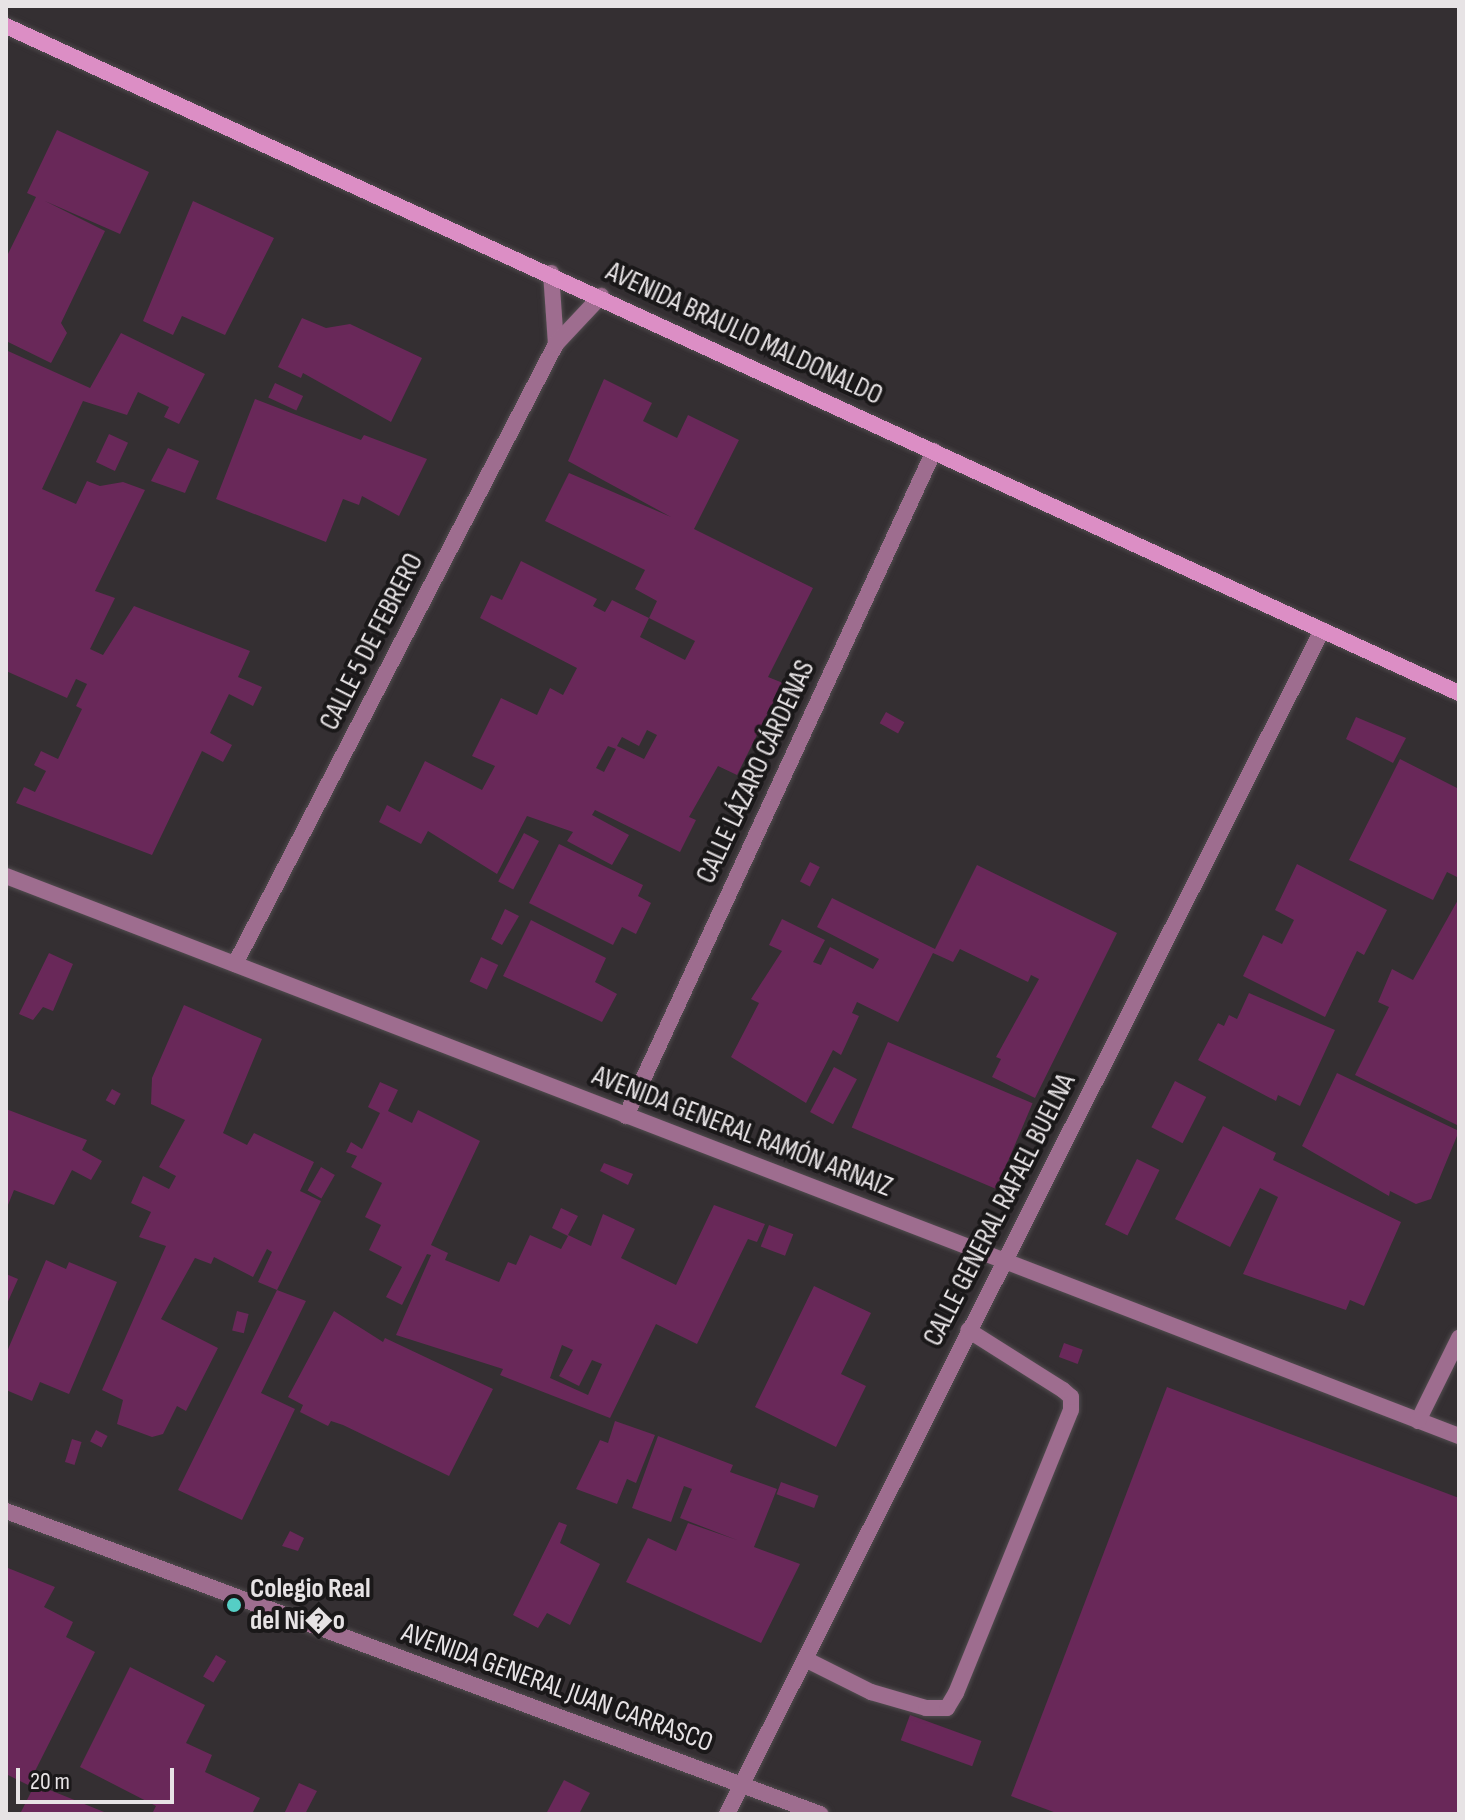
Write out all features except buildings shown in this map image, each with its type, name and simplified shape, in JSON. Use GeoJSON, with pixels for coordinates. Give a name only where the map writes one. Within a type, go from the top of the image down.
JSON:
{"type":"FeatureCollection","features":[{"type":"Feature","properties":{"kind":"street","name":"AVENIDA BRAULIO MALDONALDO"},"geometry":{"type":"LineString","coordinates":[[6,26],[551,273],[1459,693]]}},
{"type":"Feature","properties":{"kind":"street"},"geometry":{"type":"LineString","coordinates":[[551,273],[556,344]]}},
{"type":"Feature","properties":{"kind":"street","name":"CALLE 5 DE FEBRERO"},"geometry":{"type":"LineString","coordinates":[[235,964],[556,344],[601,296]]}},
{"type":"Feature","properties":{"kind":"street","name":"CALLE LÁZARO CÁRDENAS"},"geometry":{"type":"LineString","coordinates":[[626,1116],[934,451]]}},
{"type":"Feature","properties":{"kind":"street","name":"CALLE GENERAL RAFAEL BUELNA"},"geometry":{"type":"LineString","coordinates":[[727,1814],[1322,630]]}},
{"type":"Feature","properties":{"kind":"street","name":"AVENIDA GENERAL RAMÓN ARNAIZ"},"geometry":{"type":"LineString","coordinates":[[6,876],[1459,1436]]}},
{"type":"Feature","properties":{"kind":"street"},"geometry":{"type":"LineString","coordinates":[[805,1659],[871,1692],[926,1708],[947,1708],[956,1693],[1071,1410],[1071,1397],[1063,1390],[968,1330]]}},
{"type":"Feature","properties":{"kind":"street"},"geometry":{"type":"LineString","coordinates":[[1418,1421],[1459,1338]]}},
{"type":"Feature","properties":{"kind":"street","name":"AVENIDA GENERAL JUAN CARRASCO"},"geometry":{"type":"LineString","coordinates":[[6,1511],[820,1814]]}},
{"type":"Feature","properties":{"kind":"place","name":"Colegio Real del Ni�o"},"geometry":{"type":"Point","coordinates":[234,1605]}}]}
